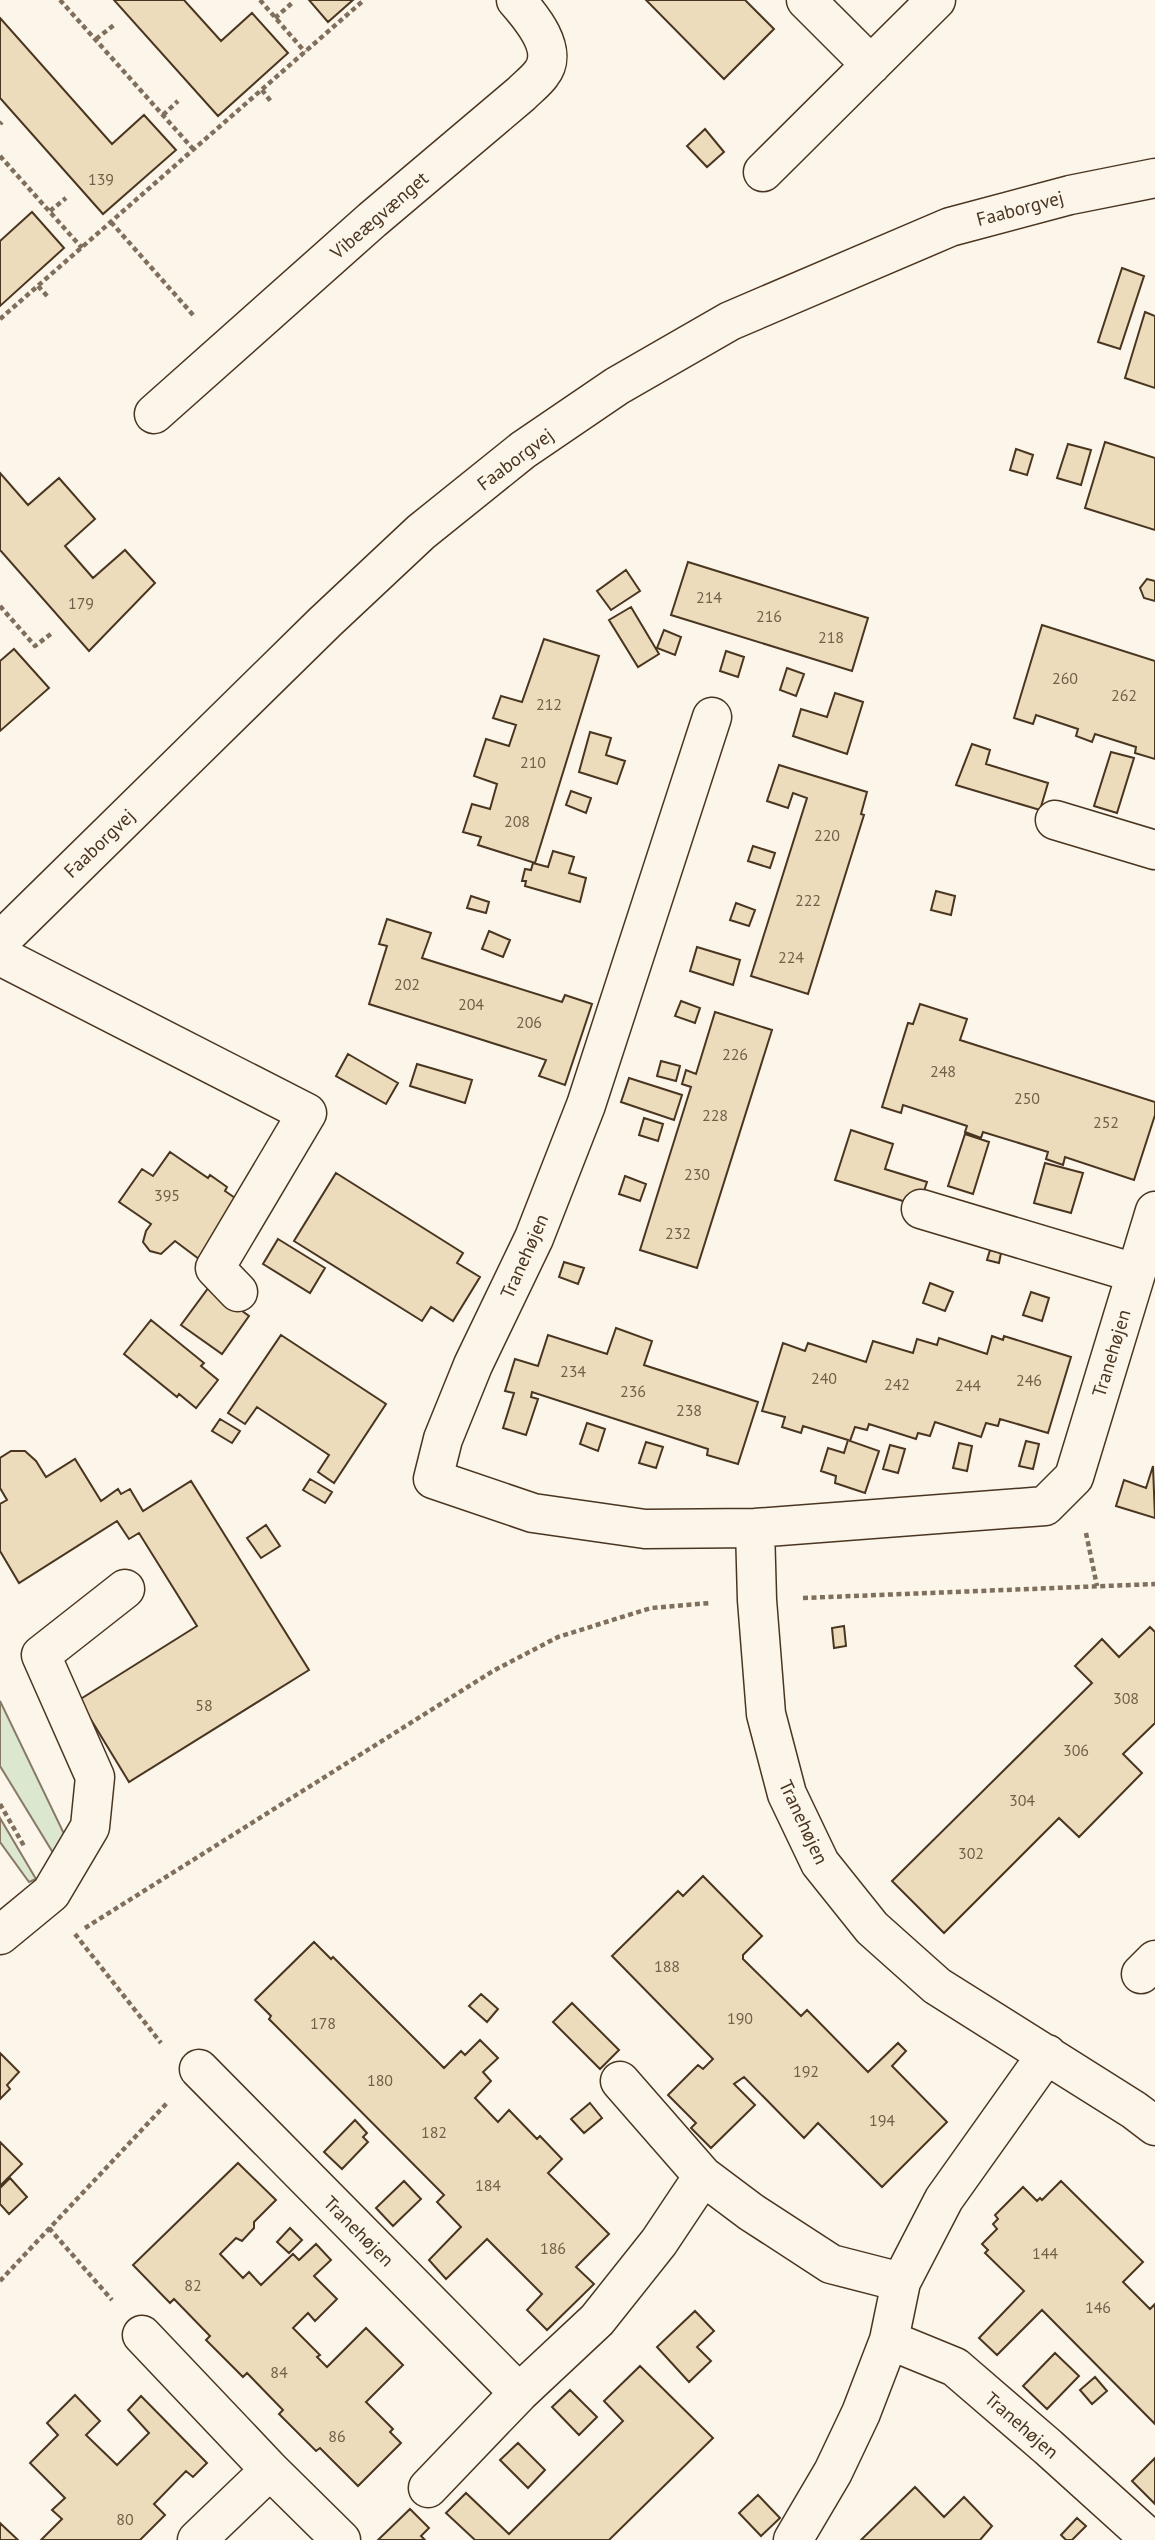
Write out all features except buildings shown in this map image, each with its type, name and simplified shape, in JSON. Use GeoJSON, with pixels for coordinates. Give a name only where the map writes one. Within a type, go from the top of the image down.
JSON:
{"type":"FeatureCollection","features":[{"type":"Feature","properties":{"kind":"street","name":"Vibeægvænget"},"geometry":{"type":"LineString","coordinates":[[154,414],[372,220],[544,72],[547,46],[531,18],[516,0]]}},
{"type":"Feature","properties":{"kind":"street"},"geometry":{"type":"LineString","coordinates":[[806,0],[871,65]]}},
{"type":"Feature","properties":{"kind":"street"},"geometry":{"type":"LineString","coordinates":[[763,172],[936,0]]}},
{"type":"Feature","properties":{"kind":"street","name":"Faaborgvej"},"geometry":{"type":"LineString","coordinates":[[0,940],[325,622],[421,532],[523,450],[617,386],[730,321],[950,227],[1070,195],[1155,178]]}},
{"type":"Feature","properties":{"kind":"street","name":"Tranehøjen"},"geometry":{"type":"LineString","coordinates":[[712,718],[586,1105],[534,1238],[473,1365],[443,1440],[433,1479],[533,1513],[645,1530],[755,1528],[1045,1506],[1074,1477],[1155,1211]]}},
{"type":"Feature","properties":{"kind":"street"},"geometry":{"type":"LineString","coordinates":[[1055,820],[1155,850]]}},
{"type":"Feature","properties":{"kind":"street"},"geometry":{"type":"LineString","coordinates":[[0,956],[307,1113],[215,1268],[238,1292]]}},
{"type":"Feature","properties":{"kind":"street"},"geometry":{"type":"LineString","coordinates":[[921,1209],[1135,1273]]}},
{"type":"Feature","properties":{"kind":"street","name":"Tranehøjen"},"geometry":{"type":"LineString","coordinates":[[755,1528],[757,1600],[766,1714],[787,1794],[820,1863],[872,1928],[937,1986],[1047,2054],[1155,2126]]}},
{"type":"Feature","properties":{"kind":"street"},"geometry":{"type":"LineString","coordinates":[[0,1935],[51,1893],[90,1827],[95,1777],[41,1655],[125,1589]]}},
{"type":"Feature","properties":{"kind":"street"},"geometry":{"type":"LineString","coordinates":[[793,2540],[833,2472],[861,2413],[889,2340],[901,2282],[944,2199],[1047,2054]]}},
{"type":"Feature","properties":{"kind":"street","name":"Tranehøjen"},"geometry":{"type":"LineString","coordinates":[[194,2074],[519,2393]]}},
{"type":"Feature","properties":{"kind":"street"},"geometry":{"type":"LineString","coordinates":[[620,2081],[703,2176],[751,2212],[831,2264],[901,2282]]}},
{"type":"Feature","properties":{"kind":"street"},"geometry":{"type":"LineString","coordinates":[[428,2488],[519,2393],[597,2320],[659,2242],[703,2176]]}},
{"type":"Feature","properties":{"kind":"street"},"geometry":{"type":"LineString","coordinates":[[142,2335],[270,2470],[341,2540]]}},
{"type":"Feature","properties":{"kind":"street","name":"Tranehøjen"},"geometry":{"type":"LineString","coordinates":[[889,2340],[954,2367],[1141,2531]]}},
{"type":"Feature","properties":{"kind":"street"},"geometry":{"type":"LineString","coordinates":[[197,2540],[270,2470]]}},
{"type":"Feature","properties":{"kind":"path"},"geometry":{"type":"LineString","coordinates":[[60,0],[194,150]]}},
{"type":"Feature","properties":{"kind":"path"},"geometry":{"type":"LineString","coordinates":[[260,0],[305,51]]}},
{"type":"Feature","properties":{"kind":"path"},"geometry":{"type":"LineString","coordinates":[[0,319],[364,0]]}},
{"type":"Feature","properties":{"kind":"path"},"geometry":{"type":"LineString","coordinates":[[275,18],[292,3]]}},
{"type":"Feature","properties":{"kind":"path"},"geometry":{"type":"LineString","coordinates":[[96,39],[114,25]]}},
{"type":"Feature","properties":{"kind":"path"},"geometry":{"type":"LineString","coordinates":[[262,90],[272,103]]}},
{"type":"Feature","properties":{"kind":"path"},"geometry":{"type":"LineString","coordinates":[[163,115],[178,100]]}},
{"type":"Feature","properties":{"kind":"path"},"geometry":{"type":"LineString","coordinates":[[0,156],[82,248]]}},
{"type":"Feature","properties":{"kind":"path"},"geometry":{"type":"LineString","coordinates":[[50,211],[66,198]]}},
{"type":"Feature","properties":{"kind":"path"},"geometry":{"type":"LineString","coordinates":[[111,222],[226,352]]}},
{"type":"Feature","properties":{"kind":"path"},"geometry":{"type":"LineString","coordinates":[[38,286],[49,298]]}},
{"type":"Feature","properties":{"kind":"path"},"geometry":{"type":"LineString","coordinates":[[0,606],[35,646],[52,633]]}},
{"type":"Feature","properties":{"kind":"path"},"geometry":{"type":"LineString","coordinates":[[75,1934],[493,1671],[558,1637],[651,1608],[757,1600],[1155,1584]]}},
{"type":"Feature","properties":{"kind":"path"},"geometry":{"type":"LineString","coordinates":[[0,1804],[75,1934],[194,2074],[0,2281]]}},
{"type":"Feature","properties":{"kind":"path"},"geometry":{"type":"LineString","coordinates":[[49,2228],[142,2335]]}},
{"type":"Feature","properties":{"kind":"green space"},"geometry":{"type":"Polygon","coordinates":[[[0,1701],[68,1842],[55,1856],[0,1766],[0,1701]]]}},
{"type":"Feature","properties":{"kind":"green space"},"geometry":{"type":"Polygon","coordinates":[[[0,1818],[36,1879],[29,1882],[0,1842],[0,1818]]]}}]}
